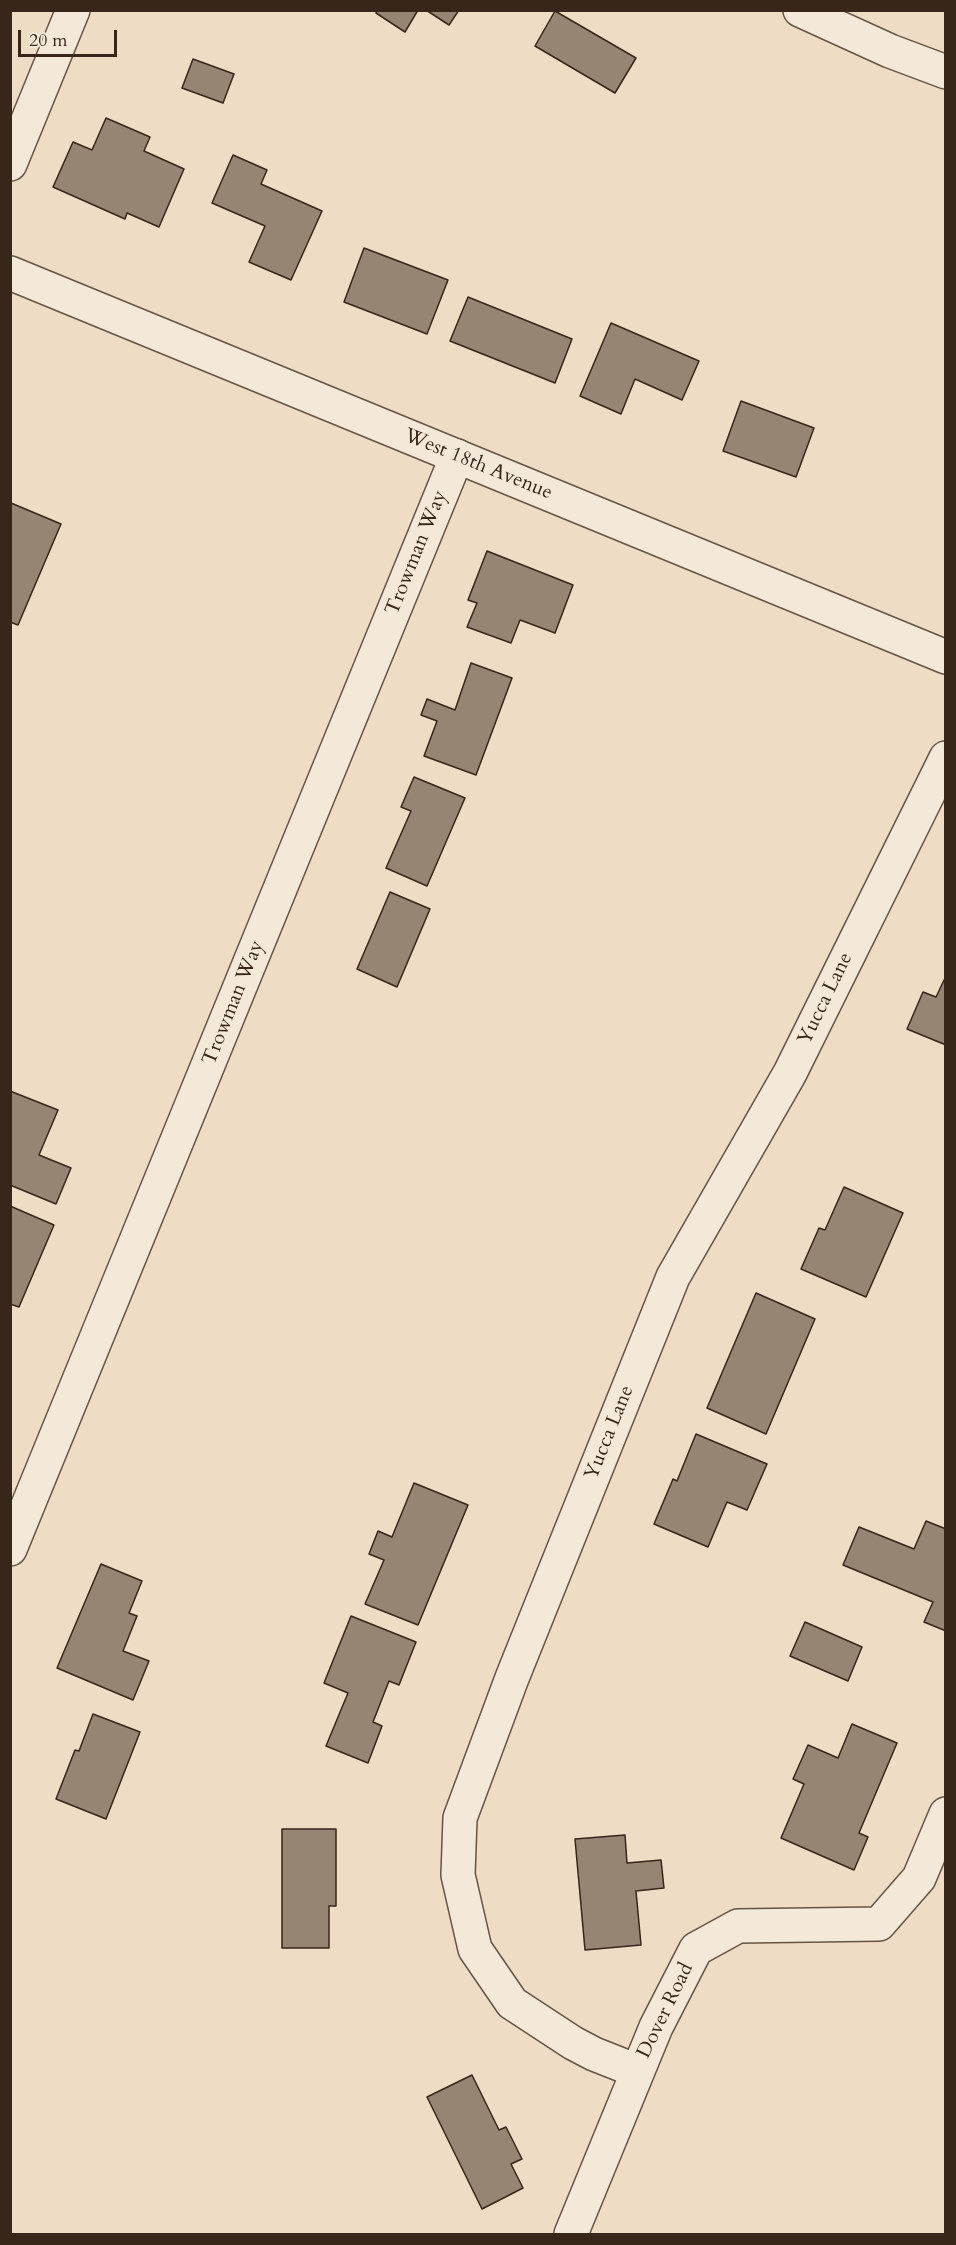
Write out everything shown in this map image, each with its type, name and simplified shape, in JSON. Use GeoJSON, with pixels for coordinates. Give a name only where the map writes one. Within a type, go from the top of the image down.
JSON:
{"type":"FeatureCollection","features":[{"type":"Feature","properties":{"kind":"street"},"geometry":{"type":"LineString","coordinates":[[10,164],[73,10]]}},
{"type":"Feature","properties":{"kind":"street"},"geometry":{"type":"LineString","coordinates":[[800,10],[890,51],[945,72]]}},
{"type":"Feature","properties":{"kind":"street","name":"West 18th Avenue"},"geometry":{"type":"LineString","coordinates":[[10,273],[945,657]]}},
{"type":"Feature","properties":{"kind":"street","name":"Trowman Way"},"geometry":{"type":"LineString","coordinates":[[10,1549],[457,456]]}},
{"type":"Feature","properties":{"kind":"street","name":"Yucca Lane"},"geometry":{"type":"LineString","coordinates":[[638,2071],[573,2043],[512,2002],[475,1949],[458,1875],[460,1818],[512,1678],[673,1277],[790,1073],[945,758]]}},
{"type":"Feature","properties":{"kind":"street","name":"Dover Road"},"geometry":{"type":"LineString","coordinates":[[571,2235],[656,2027],[696,1949],[738,1926],[879,1924],[919,1878],[945,1814]]}},
{"type":"Feature","properties":{"kind":"building"},"geometry":{"type":"Polygon","coordinates":[[[377,10],[418,10],[405,32],[376,13],[377,10]]]}},
{"type":"Feature","properties":{"kind":"building"},"geometry":{"type":"Polygon","coordinates":[[[426,10],[459,10],[449,25],[426,10]]]}},
{"type":"Feature","properties":{"kind":"building"},"geometry":{"type":"Polygon","coordinates":[[[555,11],[636,58],[615,93],[535,46],[555,11]]]}},
{"type":"Feature","properties":{"kind":"building"},"geometry":{"type":"Polygon","coordinates":[[[193,59],[234,74],[223,103],[182,88],[193,59]]]}},
{"type":"Feature","properties":{"kind":"building"},"geometry":{"type":"Polygon","coordinates":[[[106,118],[150,137],[144,151],[184,169],[159,227],[127,213],[125,219],[53,187],[73,142],[92,150],[106,118]]]}},
{"type":"Feature","properties":{"kind":"building"},"geometry":{"type":"Polygon","coordinates":[[[233,155],[267,170],[261,184],[322,211],[291,280],[249,262],[265,226],[212,203],[233,155]]]}},
{"type":"Feature","properties":{"kind":"building"},"geometry":{"type":"Polygon","coordinates":[[[364,248],[448,280],[427,334],[344,302],[364,248]]]}},
{"type":"Feature","properties":{"kind":"building"},"geometry":{"type":"Polygon","coordinates":[[[468,297],[572,339],[555,383],[450,341],[468,297]]]}},
{"type":"Feature","properties":{"kind":"building"},"geometry":{"type":"Polygon","coordinates":[[[611,323],[699,361],[682,400],[635,379],[621,414],[580,396],[611,323]]]}},
{"type":"Feature","properties":{"kind":"building"},"geometry":{"type":"Polygon","coordinates":[[[741,401],[814,428],[796,477],[723,451],[741,401]]]}},
{"type":"Feature","properties":{"kind":"building"},"geometry":{"type":"Polygon","coordinates":[[[11,503],[61,524],[18,625],[10,622],[11,503]]]}},
{"type":"Feature","properties":{"kind":"building"},"geometry":{"type":"Polygon","coordinates":[[[487,551],[573,585],[555,633],[520,620],[511,643],[467,627],[477,603],[468,600],[487,551]]]}},
{"type":"Feature","properties":{"kind":"building"},"geometry":{"type":"Polygon","coordinates":[[[471,663],[512,678],[476,775],[424,756],[437,721],[421,715],[427,699],[455,710],[471,663]]]}},
{"type":"Feature","properties":{"kind":"building"},"geometry":{"type":"Polygon","coordinates":[[[414,777],[465,798],[427,886],[386,868],[411,811],[401,807],[414,777]]]}},
{"type":"Feature","properties":{"kind":"building"},"geometry":{"type":"Polygon","coordinates":[[[390,892],[430,909],[397,987],[357,969],[390,892]]]}},
{"type":"Feature","properties":{"kind":"building"},"geometry":{"type":"Polygon","coordinates":[[[946,976],[946,1045],[907,1029],[923,992],[936,997],[946,976]]]}},
{"type":"Feature","properties":{"kind":"building"},"geometry":{"type":"Polygon","coordinates":[[[10,1091],[58,1110],[39,1155],[71,1168],[56,1204],[10,1185],[10,1091]]]}},
{"type":"Feature","properties":{"kind":"building"},"geometry":{"type":"Polygon","coordinates":[[[844,1187],[903,1213],[866,1297],[801,1269],[819,1228],[825,1230],[844,1187]]]}},
{"type":"Feature","properties":{"kind":"building"},"geometry":{"type":"Polygon","coordinates":[[[10,1206],[54,1225],[19,1307],[10,1304],[10,1206]]]}},
{"type":"Feature","properties":{"kind":"building"},"geometry":{"type":"Polygon","coordinates":[[[756,1293],[815,1319],[766,1434],[707,1408],[756,1293]]]}},
{"type":"Feature","properties":{"kind":"building"},"geometry":{"type":"Polygon","coordinates":[[[696,1434],[767,1464],[747,1510],[727,1502],[708,1547],[654,1524],[673,1479],[677,1481],[696,1434]]]}},
{"type":"Feature","properties":{"kind":"building"},"geometry":{"type":"Polygon","coordinates":[[[414,1483],[468,1505],[418,1625],[365,1604],[384,1560],[369,1554],[378,1531],[392,1537],[414,1483]]]}},
{"type":"Feature","properties":{"kind":"building"},"geometry":{"type":"Polygon","coordinates":[[[926,1521],[946,1529],[946,1631],[924,1622],[933,1602],[843,1565],[859,1527],[914,1549],[926,1521]]]}},
{"type":"Feature","properties":{"kind":"building"},"geometry":{"type":"Polygon","coordinates":[[[101,1564],[142,1581],[129,1613],[137,1616],[123,1651],[149,1661],[133,1700],[57,1668],[101,1564]]]}},
{"type":"Feature","properties":{"kind":"building"},"geometry":{"type":"Polygon","coordinates":[[[351,1616],[416,1642],[399,1685],[389,1681],[373,1722],[382,1726],[368,1763],[326,1746],[348,1693],[324,1683],[351,1616]]]}},
{"type":"Feature","properties":{"kind":"building"},"geometry":{"type":"Polygon","coordinates":[[[805,1622],[862,1647],[848,1681],[790,1656],[805,1622]]]}},
{"type":"Feature","properties":{"kind":"building"},"geometry":{"type":"Polygon","coordinates":[[[93,1714],[140,1732],[106,1819],[56,1799],[75,1750],[79,1751],[93,1714]]]}},
{"type":"Feature","properties":{"kind":"building"},"geometry":{"type":"Polygon","coordinates":[[[852,1724],[897,1743],[859,1833],[868,1837],[854,1870],[781,1838],[804,1784],[793,1779],[808,1745],[838,1758],[852,1724]]]}},
{"type":"Feature","properties":{"kind":"building"},"geometry":{"type":"Polygon","coordinates":[[[282,1829],[336,1829],[336,1906],[329,1906],[329,1948],[282,1948],[282,1829]]]}},
{"type":"Feature","properties":{"kind":"building"},"geometry":{"type":"Polygon","coordinates":[[[625,1835],[627,1863],[661,1860],[664,1888],[636,1891],[641,1945],[585,1950],[575,1839],[625,1835]]]}},
{"type":"Feature","properties":{"kind":"building"},"geometry":{"type":"Polygon","coordinates":[[[472,2075],[499,2130],[506,2127],[522,2159],[511,2164],[523,2188],[482,2209],[427,2097],[472,2075]]]}}]}
